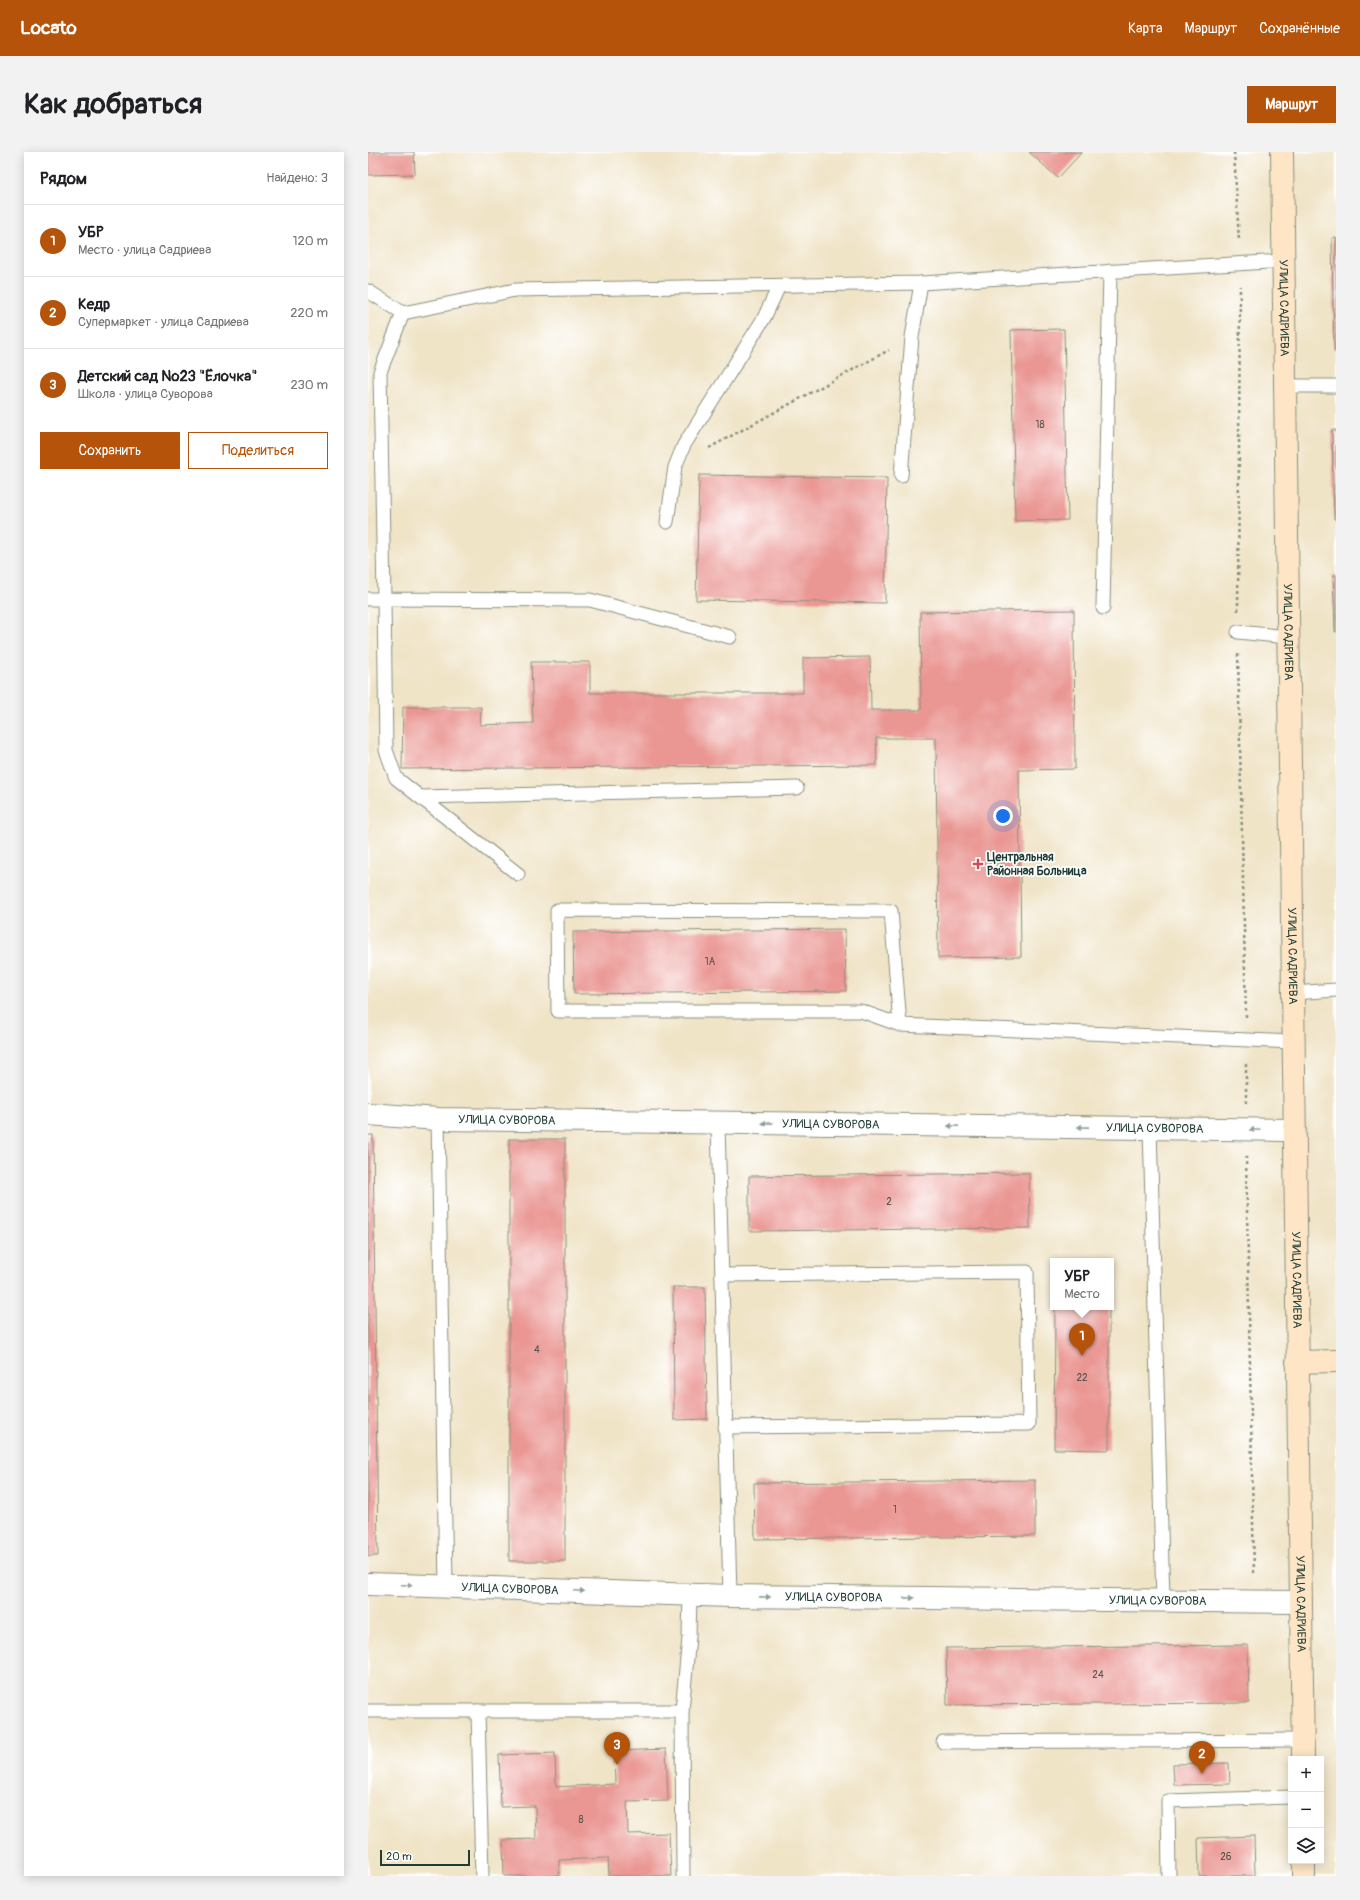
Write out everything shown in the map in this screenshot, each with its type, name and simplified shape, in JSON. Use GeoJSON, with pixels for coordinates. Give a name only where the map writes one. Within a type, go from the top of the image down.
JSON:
{"type":"FeatureCollection","features":[{"type":"Feature","properties":{"kind":"street","name":"УЛИЦА САДРИЕВА"},"geometry":{"type":"LineString","coordinates":[[1282,152],[1302,1749]]}},
{"type":"Feature","properties":{"kind":"street","name":"УЛИЦА СУВОРОВА"},"geometry":{"type":"LineString","coordinates":[[368,1114],[438,1119],[1294,1130]]}},
{"type":"Feature","properties":{"kind":"street"},"geometry":{"type":"LineString","coordinates":[[1297,1362],[1336,1361]]}},
{"type":"Feature","properties":{"kind":"street","name":"УЛИЦА СУВОРОВА"},"geometry":{"type":"LineString","coordinates":[[368,1584],[730,1596],[1300,1602]]}},
{"type":"Feature","properties":{"kind":"street"},"geometry":{"type":"LineString","coordinates":[[1304,1864],[1304,1876]]}},
{"type":"Feature","properties":{"kind":"lane"},"geometry":{"type":"LineString","coordinates":[[368,291],[403,313],[515,290],[921,283],[1284,261]]}},
{"type":"Feature","properties":{"kind":"lane"},"geometry":{"type":"LineString","coordinates":[[1103,608],[1110,271]]}},
{"type":"Feature","properties":{"kind":"lane"},"geometry":{"type":"LineString","coordinates":[[901,476],[912,337],[921,283]]}},
{"type":"Feature","properties":{"kind":"lane"},"geometry":{"type":"LineString","coordinates":[[667,522],[675,467],[684,445],[764,318],[778,286]]}},
{"type":"Feature","properties":{"kind":"lane"},"geometry":{"type":"LineString","coordinates":[[403,313],[380,372],[386,750],[396,778],[518,874]]}},
{"type":"Feature","properties":{"kind":"lane"},"geometry":{"type":"LineString","coordinates":[[1285,386],[1336,386]]}},
{"type":"Feature","properties":{"kind":"lane"},"geometry":{"type":"LineString","coordinates":[[368,599],[590,600],[730,638]]}},
{"type":"Feature","properties":{"kind":"lane"},"geometry":{"type":"LineString","coordinates":[[1238,632],[1288,637]]}},
{"type":"Feature","properties":{"kind":"lane"},"geometry":{"type":"LineString","coordinates":[[420,797],[797,788]]}},
{"type":"Feature","properties":{"kind":"lane"},"geometry":{"type":"LineString","coordinates":[[900,1025],[891,911],[557,910],[558,1010],[861,1011],[900,1025],[1293,1042]]}},
{"type":"Feature","properties":{"kind":"lane"},"geometry":{"type":"LineString","coordinates":[[1293,993],[1336,990]]}},
{"type":"Feature","properties":{"kind":"lane"},"geometry":{"type":"LineString","coordinates":[[438,1119],[446,1586]]}},
{"type":"Feature","properties":{"kind":"lane"},"geometry":{"type":"LineString","coordinates":[[718,1123],[730,1596]]}},
{"type":"Feature","properties":{"kind":"lane"},"geometry":{"type":"LineString","coordinates":[[1150,1128],[1163,1601]]}},
{"type":"Feature","properties":{"kind":"lane"},"geometry":{"type":"LineString","coordinates":[[722,1275],[1027,1272],[1029,1424],[725,1428]]}},
{"type":"Feature","properties":{"kind":"lane"},"geometry":{"type":"LineString","coordinates":[[683,1876],[682,1711],[689,1637],[690,1595]]}},
{"type":"Feature","properties":{"kind":"lane"},"geometry":{"type":"LineString","coordinates":[[368,1710],[682,1711]]}},
{"type":"Feature","properties":{"kind":"lane"},"geometry":{"type":"LineString","coordinates":[[478,1711],[482,1876]]}},
{"type":"Feature","properties":{"kind":"lane"},"geometry":{"type":"LineString","coordinates":[[943,1742],[1302,1749]]}},
{"type":"Feature","properties":{"kind":"lane"},"geometry":{"type":"LineString","coordinates":[[1169,1876],[1168,1801],[1288,1798]]}},
{"type":"Feature","properties":{"kind":"path"},"geometry":{"type":"LineString","coordinates":[[1234,152],[1240,263],[1238,632]]}},
{"type":"Feature","properties":{"kind":"path"},"geometry":{"type":"LineString","coordinates":[[675,467],[912,337]]}},
{"type":"Feature","properties":{"kind":"building"},"geometry":{"type":"Polygon","coordinates":[[[368,152],[414,152],[415,174],[368,175],[368,152]]]}},
{"type":"Feature","properties":{"kind":"building"},"geometry":{"type":"Polygon","coordinates":[[[1029,152],[1082,152],[1058,178],[1029,152]]]}},
{"type":"Feature","properties":{"kind":"building"},"geometry":{"type":"Polygon","coordinates":[[[1336,237],[1336,350],[1334,350],[1332,238],[1336,237]]]}},
{"type":"Feature","properties":{"kind":"building"},"geometry":{"type":"Polygon","coordinates":[[[1064,329],[1068,520],[1015,521],[1011,330],[1064,329]]]}},
{"type":"Feature","properties":{"kind":"building"},"geometry":{"type":"Polygon","coordinates":[[[1332,430],[1336,430],[1336,519],[1334,519],[1332,430]]]}},
{"type":"Feature","properties":{"kind":"building"},"geometry":{"type":"Polygon","coordinates":[[[699,475],[887,478],[885,603],[696,600],[699,475]]]}},
{"type":"Feature","properties":{"kind":"building"},"geometry":{"type":"Polygon","coordinates":[[[1333,575],[1336,575],[1336,632],[1335,632],[1333,575]]]}},
{"type":"Feature","properties":{"kind":"building","name":"Центральная Районная Больница"},"geometry":{"type":"Polygon","coordinates":[[[1074,610],[1075,769],[1019,770],[1021,957],[938,958],[936,738],[876,738],[877,765],[402,769],[403,707],[481,707],[480,725],[533,723],[531,662],[590,662],[590,693],[803,693],[803,658],[870,657],[871,710],[921,710],[920,612],[1074,610]]]}},
{"type":"Feature","properties":{"kind":"building"},"geometry":{"type":"Polygon","coordinates":[[[845,929],[846,991],[574,994],[573,932],[845,929]]]}},
{"type":"Feature","properties":{"kind":"building"},"geometry":{"type":"Polygon","coordinates":[[[368,1135],[373,1135],[378,1556],[368,1556],[368,1135]]]}},
{"type":"Feature","properties":{"kind":"building"},"geometry":{"type":"Polygon","coordinates":[[[509,1139],[565,1139],[565,1561],[509,1561],[509,1139]]]}},
{"type":"Feature","properties":{"kind":"building"},"geometry":{"type":"Polygon","coordinates":[[[1029,1173],[1030,1228],[749,1231],[749,1176],[1029,1173]]]}},
{"type":"Feature","properties":{"kind":"building"},"geometry":{"type":"Polygon","coordinates":[[[673,1287],[705,1287],[707,1419],[674,1420],[673,1287]]]}},
{"type":"Feature","properties":{"kind":"building"},"geometry":{"type":"Polygon","coordinates":[[[1055,1310],[1109,1310],[1109,1450],[1054,1449],[1055,1310]]]}},
{"type":"Feature","properties":{"kind":"building"},"geometry":{"type":"Polygon","coordinates":[[[1035,1480],[1035,1536],[755,1539],[754,1483],[1035,1480]]]}},
{"type":"Feature","properties":{"kind":"building"},"geometry":{"type":"Polygon","coordinates":[[[1248,1645],[1249,1703],[947,1705],[946,1648],[1248,1645]]]}},
{"type":"Feature","properties":{"kind":"building"},"geometry":{"type":"Polygon","coordinates":[[[666,1749],[668,1801],[627,1802],[628,1834],[669,1833],[671,1876],[609,1876],[608,1858],[559,1860],[559,1876],[504,1876],[503,1840],[536,1839],[535,1806],[501,1807],[499,1755],[555,1753],[556,1787],[615,1784],[614,1751],[666,1749]]]}},
{"type":"Feature","properties":{"kind":"building"},"geometry":{"type":"Polygon","coordinates":[[[1229,1763],[1230,1784],[1174,1785],[1173,1764],[1229,1763]]]}},
{"type":"Feature","properties":{"kind":"building"},"geometry":{"type":"Polygon","coordinates":[[[1254,1836],[1255,1876],[1199,1876],[1198,1838],[1254,1836]]]}},
{"type":"Feature","properties":{"kind":"place","name":"Центральная Районная Больница"},"geometry":{"type":"Point","coordinates":[978,864]}},
{"type":"Feature","properties":{"kind":"place","name":"УБР"},"geometry":{"type":"Point","coordinates":[1082,1356]}},
{"type":"Feature","properties":{"kind":"place","name":"Детский сад №23 \"Ёлочка\""},"geometry":{"type":"Point","coordinates":[617,1765]}},
{"type":"Feature","properties":{"kind":"place","name":"Кедр"},"geometry":{"type":"Point","coordinates":[1202,1774]}}]}
